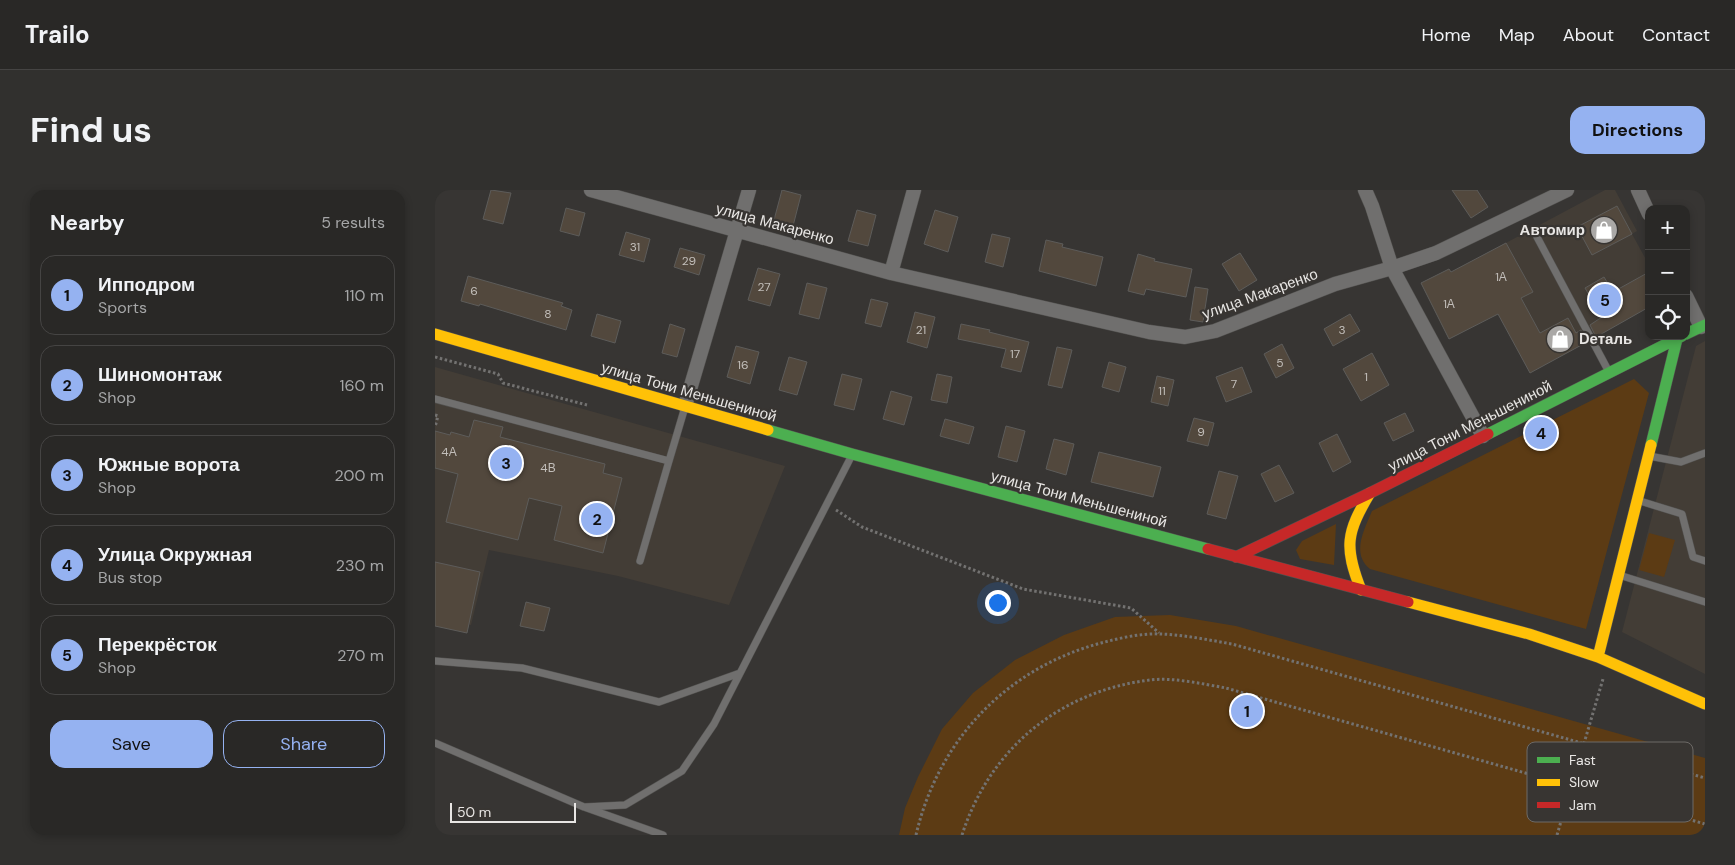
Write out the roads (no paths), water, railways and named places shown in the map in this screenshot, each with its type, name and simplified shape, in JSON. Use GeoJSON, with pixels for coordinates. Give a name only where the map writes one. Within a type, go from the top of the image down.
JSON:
{"type":"FeatureCollection","features":[{"type":"Feature","properties":{"kind":"main road","name":"улица Тони Меньшениной"},"geometry":{"type":"LineString","coordinates":[[1690,332],[1703,326]]}},
{"type":"Feature","properties":{"kind":"main road","name":"улица Тони Меньшениной"},"geometry":{"type":"LineString","coordinates":[[435,334],[852,454],[1236,557],[1370,493],[1674,340]]}},
{"type":"Feature","properties":{"kind":"main road"},"geometry":{"type":"LineString","coordinates":[[1603,659],[1619,575],[1637,500],[1681,340]]}},
{"type":"Feature","properties":{"kind":"main road"},"geometry":{"type":"LineString","coordinates":[[1361,590],[1351,567],[1349,550],[1351,532],[1358,512],[1370,493]]}},
{"type":"Feature","properties":{"kind":"main road"},"geometry":{"type":"LineString","coordinates":[[1236,557],[1529,634],[1603,659],[1705,704]]}},
{"type":"Feature","properties":{"kind":"street","name":"улица Макаренко"},"geometry":{"type":"LineString","coordinates":[[591,190],[891,273],[1149,332],[1185,337],[1215,331],[1335,284],[1436,253],[1567,190]]}},
{"type":"Feature","properties":{"kind":"street"},"geometry":{"type":"LineString","coordinates":[[685,406],[749,190]]}},
{"type":"Feature","properties":{"kind":"street"},"geometry":{"type":"LineString","coordinates":[[891,273],[914,190]]}},
{"type":"Feature","properties":{"kind":"street"},"geometry":{"type":"LineString","coordinates":[[1365,190],[1392,268],[1483,436]]}},
{"type":"Feature","properties":{"kind":"street"},"geometry":{"type":"LineString","coordinates":[[1638,190],[1645,205]]}},
{"type":"Feature","properties":{"kind":"street"},"geometry":{"type":"LineString","coordinates":[[1690,303],[1703,326]]}},
{"type":"Feature","properties":{"kind":"lane"},"geometry":{"type":"LineString","coordinates":[[1537,237],[1609,372]]}},
{"type":"Feature","properties":{"kind":"lane"},"geometry":{"type":"LineString","coordinates":[[435,398],[669,461]]}},
{"type":"Feature","properties":{"kind":"lane"},"geometry":{"type":"LineString","coordinates":[[640,561],[685,406]]}},
{"type":"Feature","properties":{"kind":"lane"},"geometry":{"type":"LineString","coordinates":[[1648,456],[1681,462],[1705,453]]}},
{"type":"Feature","properties":{"kind":"lane"},"geometry":{"type":"LineString","coordinates":[[584,807],[625,804],[682,771],[714,724],[852,454]]}},
{"type":"Feature","properties":{"kind":"lane"},"geometry":{"type":"LineString","coordinates":[[1637,500],[1682,514],[1693,557],[1705,562]]}},
{"type":"Feature","properties":{"kind":"lane"},"geometry":{"type":"LineString","coordinates":[[1619,575],[1705,602]]}},
{"type":"Feature","properties":{"kind":"lane"},"geometry":{"type":"LineString","coordinates":[[435,661],[522,668],[659,702],[740,673]]}},
{"type":"Feature","properties":{"kind":"lane"},"geometry":{"type":"LineString","coordinates":[[435,743],[584,807],[663,835]]}},
{"type":"Feature","properties":{"kind":"place","name":"Автомир"},"geometry":{"type":"Point","coordinates":[1604,230]}},
{"type":"Feature","properties":{"kind":"place","name":"Перекрёсток"},"geometry":{"type":"Point","coordinates":[1605,300]}},
{"type":"Feature","properties":{"kind":"place","name":"Dеталь"},"geometry":{"type":"Point","coordinates":[1560,339]}},
{"type":"Feature","properties":{"kind":"place","name":"Улица Окружная"},"geometry":{"type":"Point","coordinates":[1541,433]}},
{"type":"Feature","properties":{"kind":"place","name":"Южные ворота"},"geometry":{"type":"Point","coordinates":[506,463]}},
{"type":"Feature","properties":{"kind":"place","name":"Шиномонтаж"},"geometry":{"type":"Point","coordinates":[597,519]}},
{"type":"Feature","properties":{"kind":"place","name":"Ипподром"},"geometry":{"type":"Point","coordinates":[1247,711]}}]}
